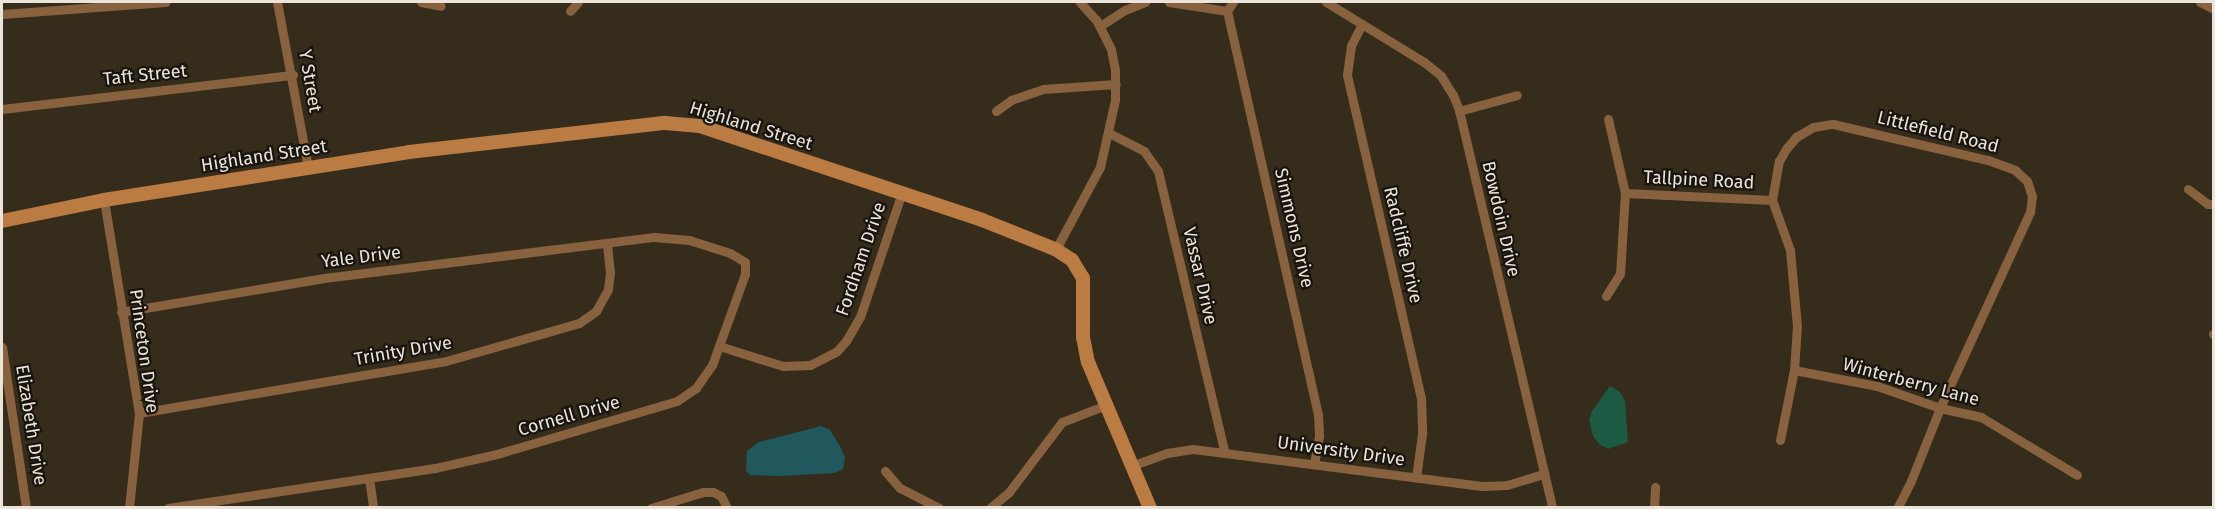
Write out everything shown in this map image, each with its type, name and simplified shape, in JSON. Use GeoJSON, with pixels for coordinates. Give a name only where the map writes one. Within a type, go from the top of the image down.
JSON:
{"type":"FeatureCollection","features":[{"type":"Feature","properties":{"kind":"street"},"geometry":{"type":"LineString","coordinates":[[2,14],[166,2]]}},
{"type":"Feature","properties":{"kind":"street","name":"Y Street"},"geometry":{"type":"LineString","coordinates":[[277,2],[308,167]]}},
{"type":"Feature","properties":{"kind":"street"},"geometry":{"type":"LineString","coordinates":[[421,2],[441,6]]}},
{"type":"Feature","properties":{"kind":"street"},"geometry":{"type":"LineString","coordinates":[[570,11],[578,2]]}},
{"type":"Feature","properties":{"kind":"street"},"geometry":{"type":"LineString","coordinates":[[1056,249],[1094,181],[1109,133],[1116,84],[1113,56],[1100,26],[1080,2]]}},
{"type":"Feature","properties":{"kind":"street"},"geometry":{"type":"LineString","coordinates":[[1100,26],[1125,10],[1145,2]]}},
{"type":"Feature","properties":{"kind":"street"},"geometry":{"type":"LineString","coordinates":[[1168,2],[1227,10],[1233,2]]}},
{"type":"Feature","properties":{"kind":"street","name":"Bowdoin Drive"},"geometry":{"type":"LineString","coordinates":[[1326,2],[1438,72],[1450,88],[1459,111],[1552,507]]}},
{"type":"Feature","properties":{"kind":"street"},"geometry":{"type":"LineString","coordinates":[[2200,2],[2214,9]]}},
{"type":"Feature","properties":{"kind":"street","name":"Simmons Drive"},"geometry":{"type":"LineString","coordinates":[[1227,10],[1318,415],[1318,447],[1314,464]]}},
{"type":"Feature","properties":{"kind":"street","name":"Radcliffe Drive"},"geometry":{"type":"LineString","coordinates":[[1362,24],[1351,46],[1347,72],[1421,398],[1422,434],[1416,478]]}},
{"type":"Feature","properties":{"kind":"street","name":"Taft Street"},"geometry":{"type":"LineString","coordinates":[[2,109],[292,75]]}},
{"type":"Feature","properties":{"kind":"street"},"geometry":{"type":"LineString","coordinates":[[996,111],[1011,100],[1043,89],[1116,84]]}},
{"type":"Feature","properties":{"kind":"street"},"geometry":{"type":"LineString","coordinates":[[1459,111],[1517,95]]}},
{"type":"Feature","properties":{"kind":"street"},"geometry":{"type":"LineString","coordinates":[[1606,296],[1620,274],[1625,193],[1608,119]]}},
{"type":"Feature","properties":{"kind":"street","name":"Highland Street"},"geometry":{"type":"LineString","coordinates":[[2,221],[104,200],[456,146],[676,123],[726,134],[1002,227],[1056,249],[1072,261],[1083,275],[1083,341],[1088,362],[1134,465],[1150,507]]}},
{"type":"Feature","properties":{"kind":"street","name":"Littlefield Road"},"geometry":{"type":"LineString","coordinates":[[1780,440],[1794,370],[1797,326],[1790,250],[1772,200],[1779,161],[1796,137],[1813,127],[1833,124],[1988,160],[2015,170],[2027,182],[2032,196],[2030,212],[1940,408],[1911,481],[1897,507]]}},
{"type":"Feature","properties":{"kind":"street","name":"Vassar Drive"},"geometry":{"type":"LineString","coordinates":[[1109,133],[1144,151],[1158,171],[1224,451]]}},
{"type":"Feature","properties":{"kind":"street"},"geometry":{"type":"LineString","coordinates":[[2188,189],[2208,204],[2214,204]]}},
{"type":"Feature","properties":{"kind":"street","name":"Fordham Drive"},"geometry":{"type":"LineString","coordinates":[[719,346],[776,365],[789,366],[817,363],[837,351],[846,341],[860,317],[902,192]]}},
{"type":"Feature","properties":{"kind":"street","name":"Tallpine Road"},"geometry":{"type":"LineString","coordinates":[[1625,193],[1772,200]]}},
{"type":"Feature","properties":{"kind":"street","name":"Princeton Drive"},"geometry":{"type":"LineString","coordinates":[[104,200],[139,413],[129,507]]}},
{"type":"Feature","properties":{"kind":"street","name":"Cornell Drive"},"geometry":{"type":"LineString","coordinates":[[168,507],[369,478],[488,457],[672,403],[689,395],[702,383],[719,346],[744,274],[745,265],[742,259],[712,247],[672,238],[606,243]]}},
{"type":"Feature","properties":{"kind":"street","name":"Yale Drive"},"geometry":{"type":"LineString","coordinates":[[121,312],[324,278],[606,243]]}},
{"type":"Feature","properties":{"kind":"street","name":"Trinity Drive"},"geometry":{"type":"LineString","coordinates":[[139,413],[446,361],[579,323],[596,311],[608,289],[610,273],[606,243]]}},
{"type":"Feature","properties":{"kind":"street","name":"Elizabeth Drive"},"geometry":{"type":"LineString","coordinates":[[2,347],[6,404],[26,507]]}},
{"type":"Feature","properties":{"kind":"street","name":"Winterberry Lane"},"geometry":{"type":"LineString","coordinates":[[1794,370],[1877,386],[1940,408],[1981,417],[2077,475]]}},
{"type":"Feature","properties":{"kind":"street"},"geometry":{"type":"LineString","coordinates":[[990,507],[1009,492],[1062,422],[1106,405]]}},
{"type":"Feature","properties":{"kind":"street","name":"University Drive"},"geometry":{"type":"LineString","coordinates":[[1134,465],[1187,449],[1224,451],[1488,487],[1544,474]]}},
{"type":"Feature","properties":{"kind":"street"},"geometry":{"type":"LineString","coordinates":[[885,471],[900,488],[939,507]]}},
{"type":"Feature","properties":{"kind":"street"},"geometry":{"type":"LineString","coordinates":[[369,478],[373,507]]}},
{"type":"Feature","properties":{"kind":"street"},"geometry":{"type":"LineString","coordinates":[[1653,507],[1655,487]]}},
{"type":"Feature","properties":{"kind":"street"},"geometry":{"type":"LineString","coordinates":[[651,507],[703,492],[718,493],[727,507]]}},
{"type":"Feature","properties":{"kind":"green space"},"geometry":{"type":"Polygon","coordinates":[[[1610,386],[1620,392],[1625,401],[1628,442],[1608,449],[1599,444],[1593,436],[1589,420],[1592,411],[1610,386]]]}},
{"type":"Feature","properties":{"kind":"water"},"geometry":{"type":"Polygon","coordinates":[[[821,426],[830,430],[841,448],[845,458],[843,469],[834,473],[781,476],[750,475],[746,471],[747,451],[759,442],[821,426]]]}}]}
